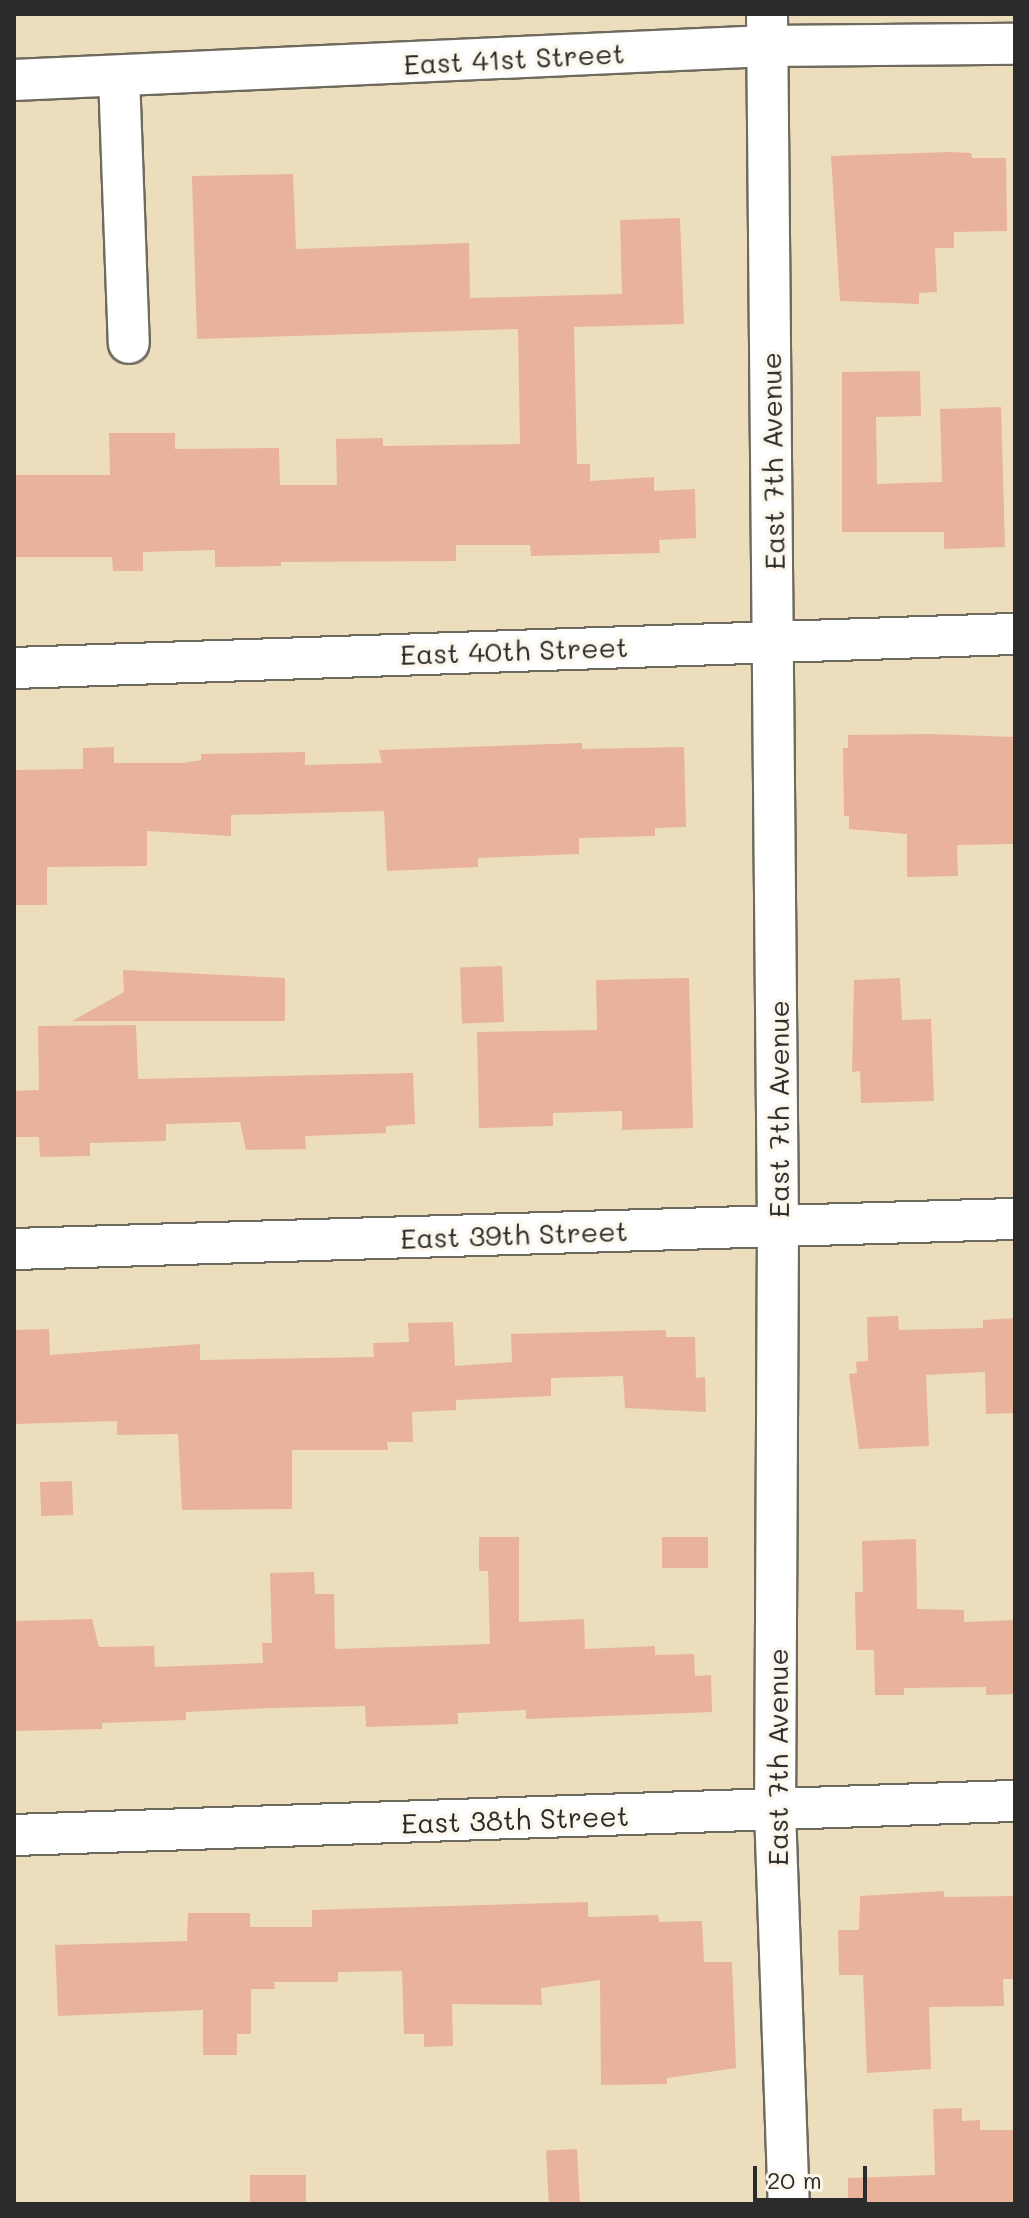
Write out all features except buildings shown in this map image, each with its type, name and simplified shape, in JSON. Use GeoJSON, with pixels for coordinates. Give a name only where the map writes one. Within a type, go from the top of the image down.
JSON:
{"type":"FeatureCollection","features":[{"type":"Feature","properties":{"kind":"street","name":"East 41st Street"},"geometry":{"type":"LineString","coordinates":[[14,80],[119,76],[767,30],[1015,44]]}},
{"type":"Feature","properties":{"kind":"street","name":"East 7th Avenue"},"geometry":{"type":"LineString","coordinates":[[767,30],[778,1226],[775,1810],[789,2204]]}},
{"type":"Feature","properties":{"kind":"street"},"geometry":{"type":"LineString","coordinates":[[119,76],[129,343]]}},
{"type":"Feature","properties":{"kind":"street","name":"East 40th Street"},"geometry":{"type":"LineString","coordinates":[[14,668],[1015,634]]}},
{"type":"Feature","properties":{"kind":"street","name":"East 39th Street"},"geometry":{"type":"LineString","coordinates":[[14,1249],[1015,1219]]}},
{"type":"Feature","properties":{"kind":"street","name":"East 38th Street"},"geometry":{"type":"LineString","coordinates":[[14,1835],[1015,1801]]}}]}
